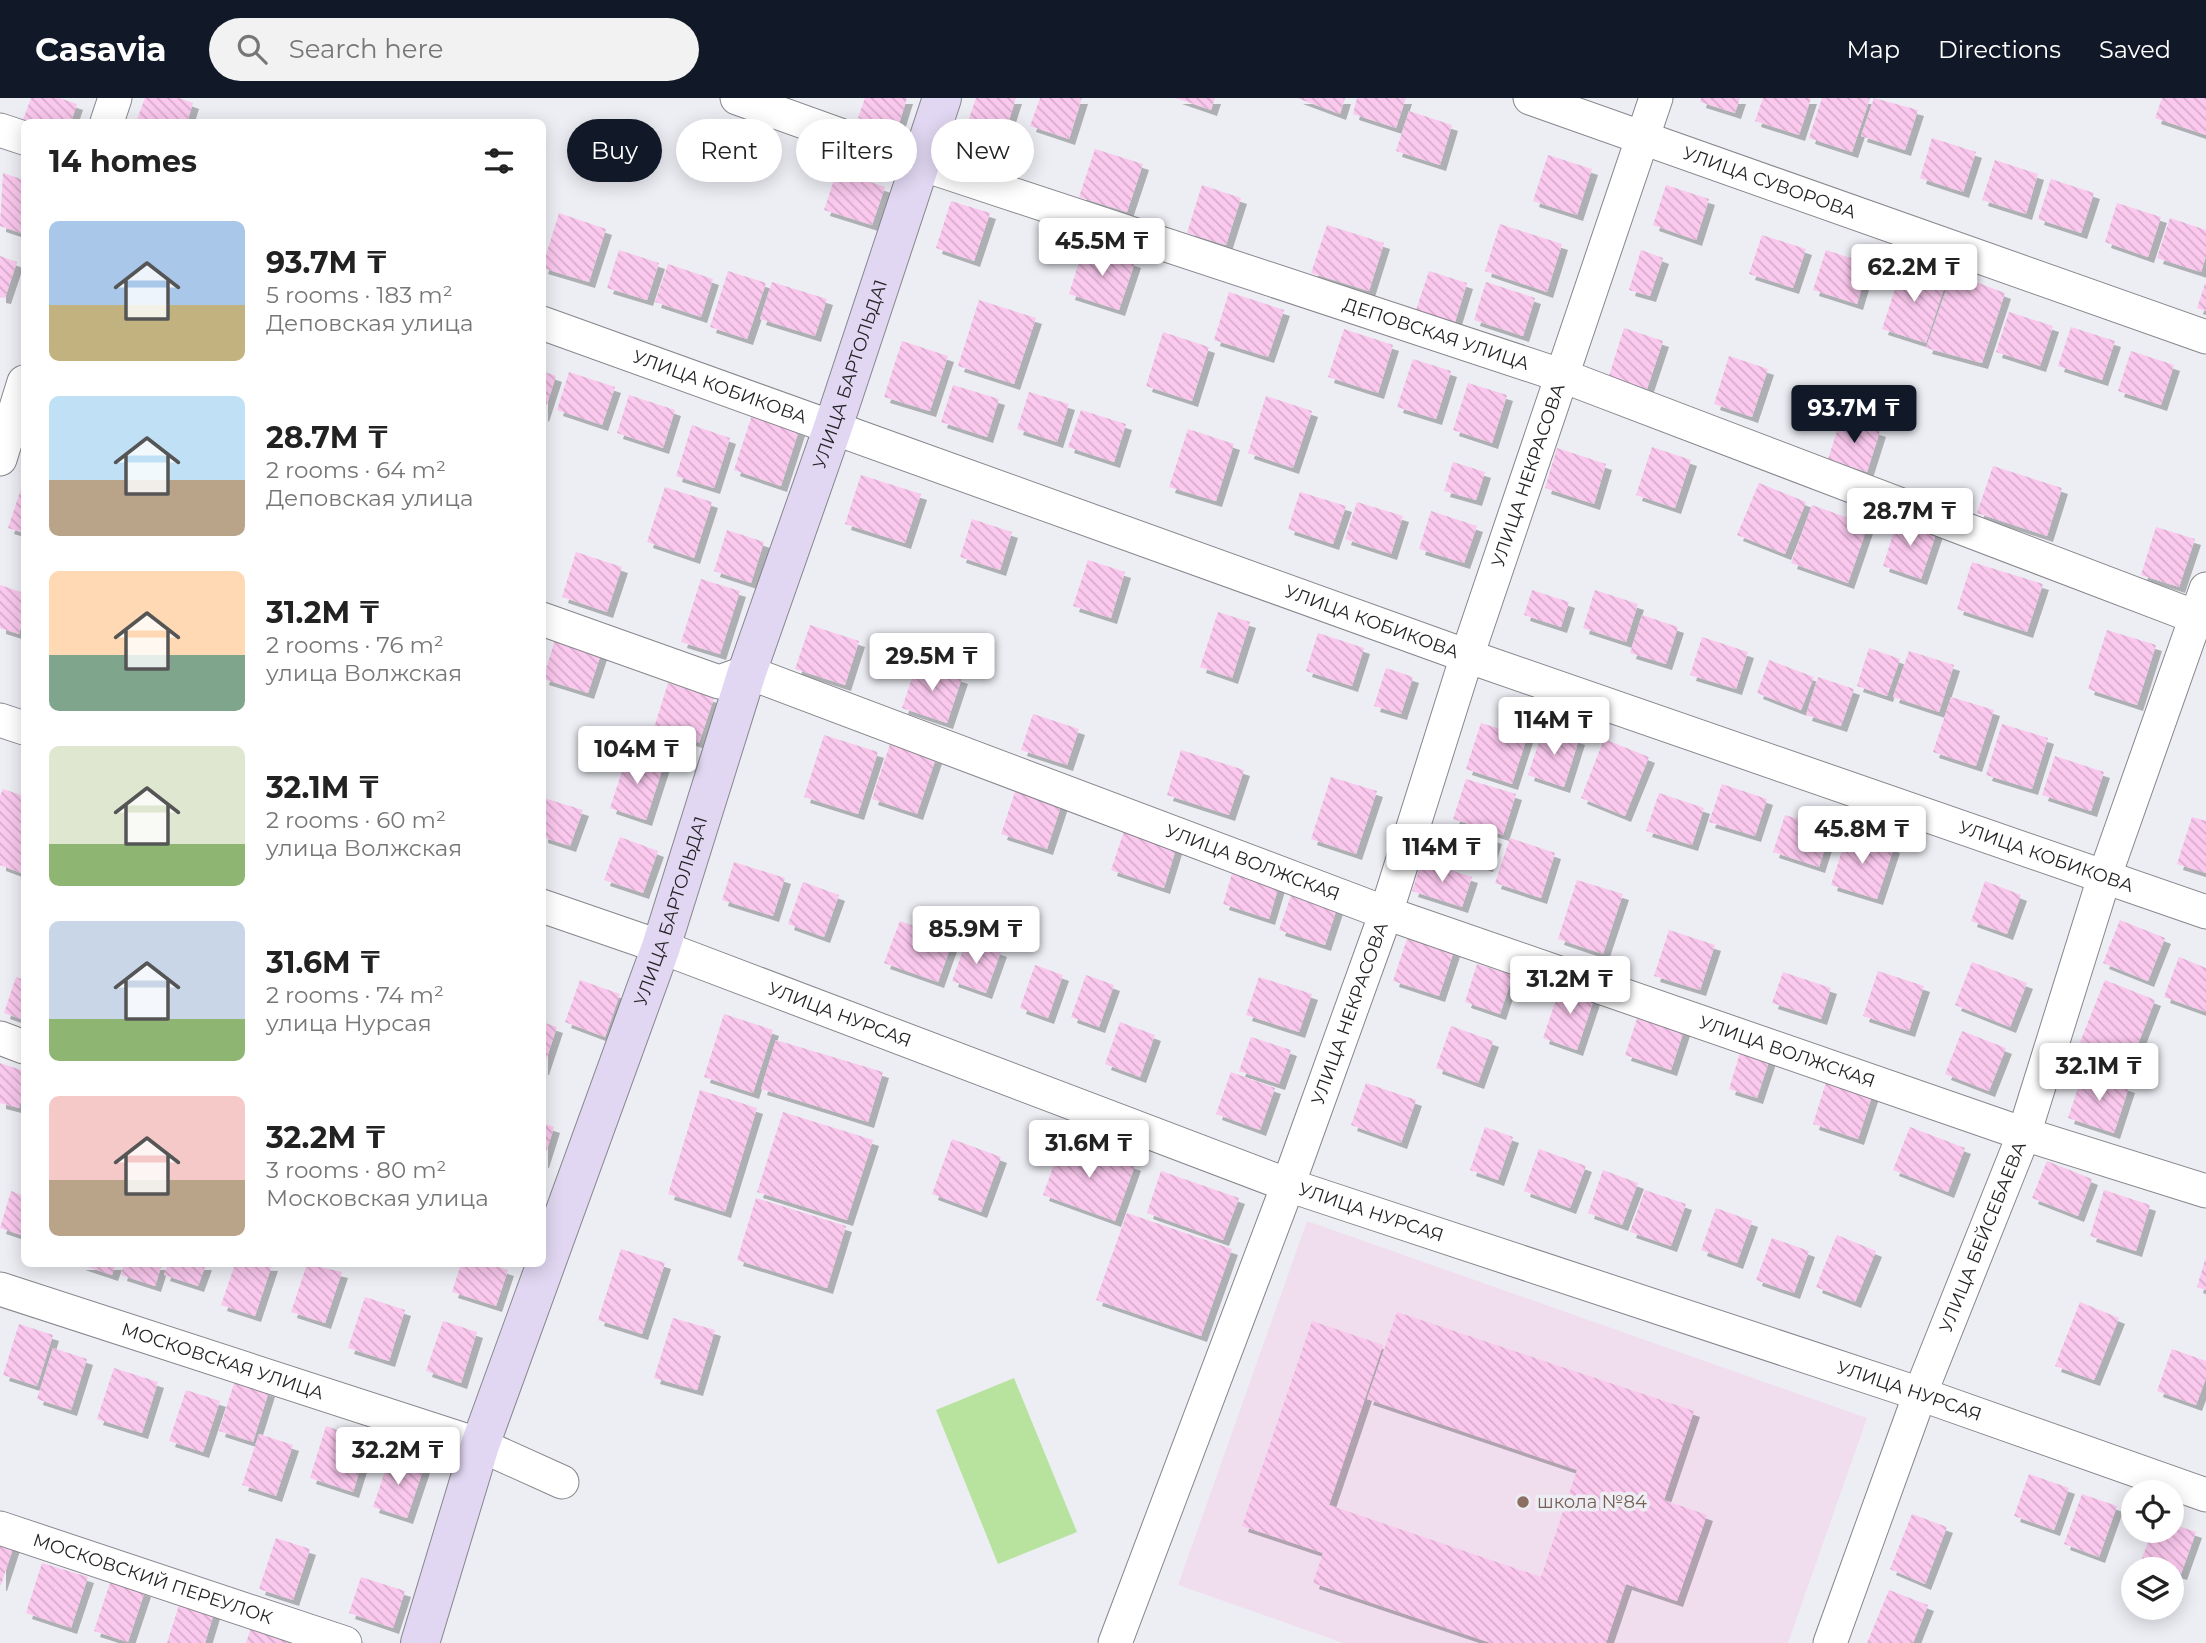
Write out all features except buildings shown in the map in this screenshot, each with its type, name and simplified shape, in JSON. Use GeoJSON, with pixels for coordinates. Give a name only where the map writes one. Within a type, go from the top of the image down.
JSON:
{"type":"FeatureCollection","features":[{"type":"Feature","properties":{"kind":"street"},"geometry":{"type":"LineString","coordinates":[[108,119],[114,98]]}},
{"type":"Feature","properties":{"kind":"street","name":"ДЕПОВСКАЯ УЛИЦА"},"geometry":{"type":"LineString","coordinates":[[737,98],[921,164],[1563,376],[2203,609]]}},
{"type":"Feature","properties":{"kind":"street","name":"УЛИЦА БАРТОЛЬДА1"},"geometry":{"type":"LineString","coordinates":[[549,1234],[661,947],[747,672],[833,428],[942,98]]}},
{"type":"Feature","properties":{"kind":"street","name":"УЛИЦА СУВОРОВА"},"geometry":{"type":"LineString","coordinates":[[1530,98],[2206,337]]}},
{"type":"Feature","properties":{"kind":"street","name":"УЛИЦА НЕКРАСОВА"},"geometry":{"type":"LineString","coordinates":[[1115,1643],[1287,1185],[1385,913],[1467,656],[1656,98]]}},
{"type":"Feature","properties":{"kind":"street"},"geometry":{"type":"LineString","coordinates":[[0,130],[21,137]]}},
{"type":"Feature","properties":{"kind":"street","name":"УЛИЦА КОБИКОВА"},"geometry":{"type":"LineString","coordinates":[[546,324],[1467,656],[2206,912]]}},
{"type":"Feature","properties":{"kind":"street"},"geometry":{"type":"LineString","coordinates":[[11,441],[21,396]]}},
{"type":"Feature","properties":{"kind":"street","name":"УЛИЦА БЕЙСЕБАЕВА"},"geometry":{"type":"LineString","coordinates":[[1830,1643],[1920,1394],[2024,1134],[2105,878],[2203,609]]}},
{"type":"Feature","properties":{"kind":"street"},"geometry":{"type":"LineString","coordinates":[[546,620],[719,682],[747,672]]}},
{"type":"Feature","properties":{"kind":"street","name":"УЛИЦА ВОЛЖСКАЯ"},"geometry":{"type":"LineString","coordinates":[[747,672],[1385,913],[2024,1134],[2206,1191]]}},
{"type":"Feature","properties":{"kind":"street"},"geometry":{"type":"LineString","coordinates":[[0,720],[21,727]]}},
{"type":"Feature","properties":{"kind":"street","name":"УЛИЦА НУРСАЯ"},"geometry":{"type":"LineString","coordinates":[[546,907],[661,947],[1287,1185],[1920,1394],[2206,1495]]}},
{"type":"Feature","properties":{"kind":"street"},"geometry":{"type":"LineString","coordinates":[[0,1038],[21,1045]]}},
{"type":"Feature","properties":{"kind":"street","name":"УЛИЦА БАРТОЛЬДА1"},"geometry":{"type":"LineString","coordinates":[[420,1643],[538,1267]]}},
{"type":"Feature","properties":{"kind":"street","name":"МОСКОВСКАЯ УЛИЦА"},"geometry":{"type":"LineString","coordinates":[[0,1289],[481,1445],[562,1482]]}},
{"type":"Feature","properties":{"kind":"street","name":"МОСКОВСКИЙ ПЕРЕУЛОК"},"geometry":{"type":"LineString","coordinates":[[0,1528],[345,1643]]}},
{"type":"Feature","properties":{"kind":"shaded area","name":"школа №84"},"geometry":{"type":"Polygon","coordinates":[[[1307,1221],[1867,1418],[1788,1643],[1343,1643],[1178,1585],[1307,1221]]]}},
{"type":"Feature","properties":{"kind":"green space"},"geometry":{"type":"Polygon","coordinates":[[[1014,1378],[1077,1532],[998,1564],[936,1410],[1014,1378]]]}},
{"type":"Feature","properties":{"kind":"place","name":"школа №84"},"geometry":{"type":"Point","coordinates":[1523,1502]}}]}
